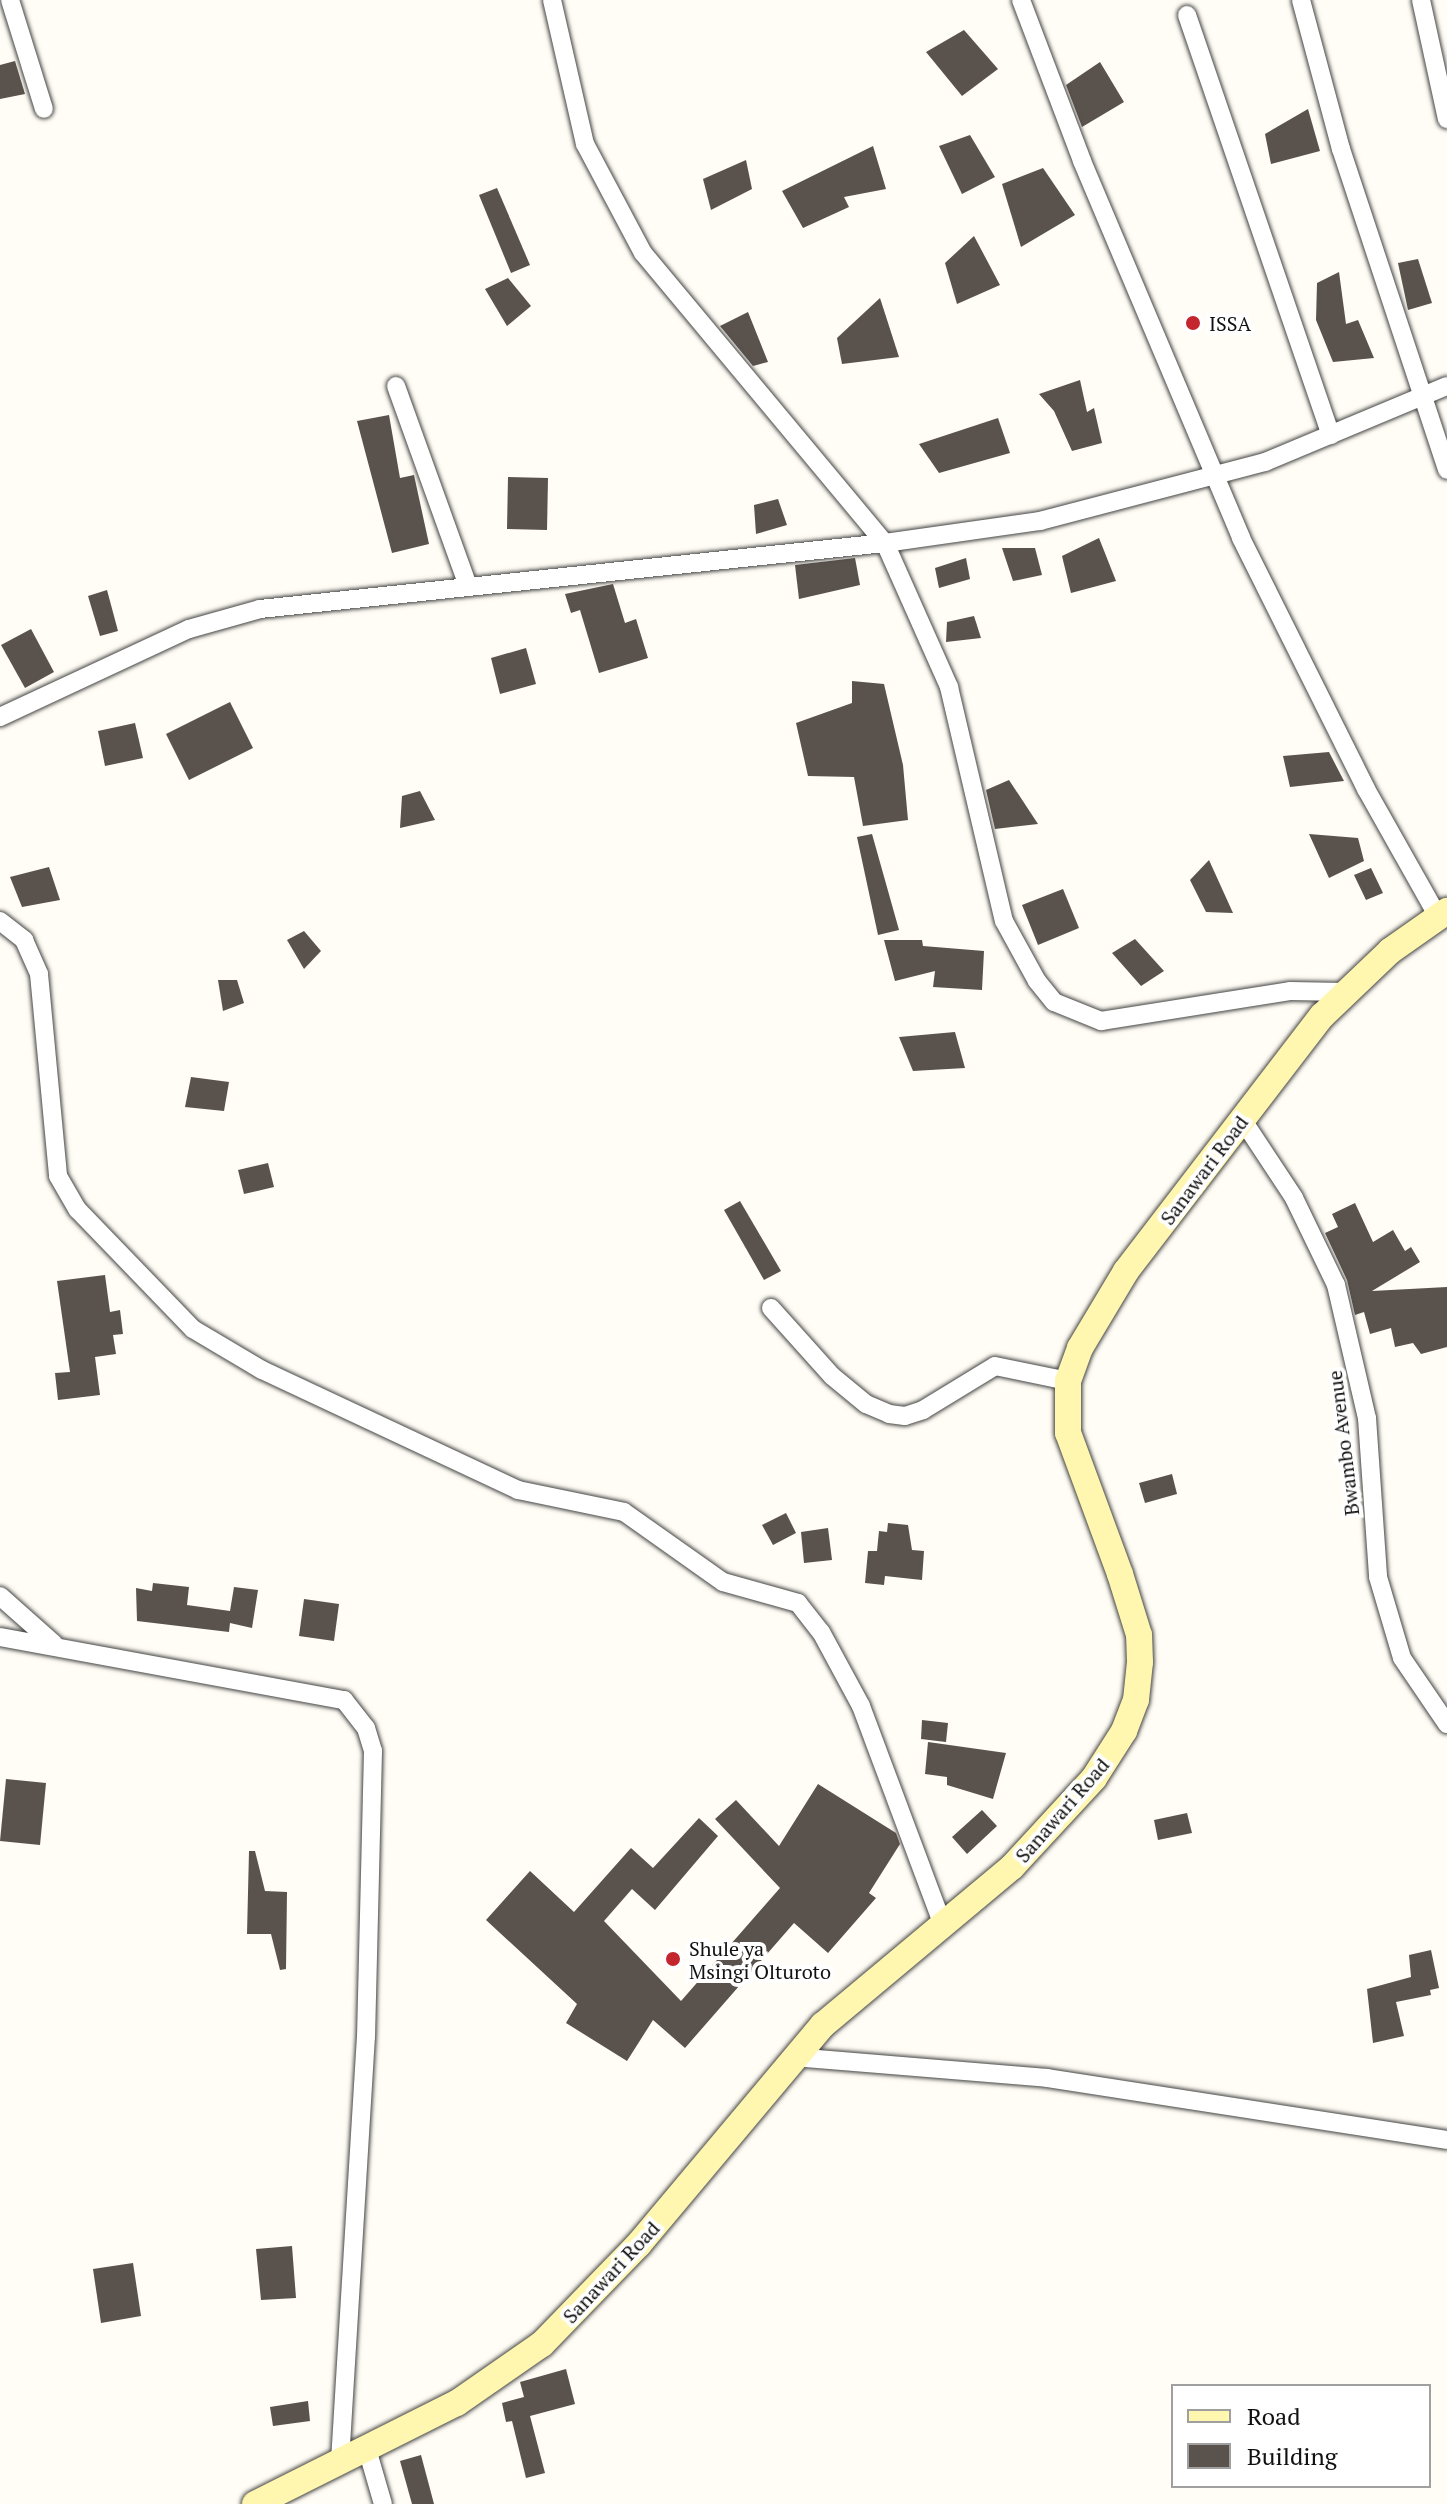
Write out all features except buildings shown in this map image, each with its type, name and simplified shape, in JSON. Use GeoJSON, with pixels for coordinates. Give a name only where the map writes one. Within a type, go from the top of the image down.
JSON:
{"type":"FeatureCollection","features":[{"type":"Feature","properties":{"kind":"street"},"geometry":{"type":"LineString","coordinates":[[10,0],[44,109]]}},
{"type":"Feature","properties":{"kind":"street"},"geometry":{"type":"LineString","coordinates":[[552,0],[585,144],[636,242],[885,543],[949,687],[1004,921],[1054,1002],[1101,1021],[1290,991],[1345,992]]}},
{"type":"Feature","properties":{"kind":"street"},"geometry":{"type":"LineString","coordinates":[[1021,0],[1213,476],[1316,691],[1443,914]]}},
{"type":"Feature","properties":{"kind":"street"},"geometry":{"type":"LineString","coordinates":[[1301,0],[1341,149],[1447,470]]}},
{"type":"Feature","properties":{"kind":"street"},"geometry":{"type":"LineString","coordinates":[[1421,0],[1447,119]]}},
{"type":"Feature","properties":{"kind":"street"},"geometry":{"type":"LineString","coordinates":[[1187,15],[1331,435]]}},
{"type":"Feature","properties":{"kind":"street"},"geometry":{"type":"LineString","coordinates":[[396,386],[468,586]]}},
{"type":"Feature","properties":{"kind":"street"},"geometry":{"type":"LineString","coordinates":[[0,717],[223,618],[274,607],[885,543],[1040,521],[1213,476],[1331,435],[1422,393],[1447,386]]}},
{"type":"Feature","properties":{"kind":"street","name":"Sanawari Road"},"geometry":{"type":"LineString","coordinates":[[255,2504],[484,2387],[542,2344],[697,2177],[793,2057],[867,1984],[1012,1867],[1094,1778],[1124,1731],[1136,1700],[1139,1635],[1068,1433],[1068,1381],[1107,1297],[1242,1119],[1345,992],[1443,914]]}},
{"type":"Feature","properties":{"kind":"street"},"geometry":{"type":"LineString","coordinates":[[0,921],[24,940],[39,974],[58,1176],[78,1210],[193,1329],[262,1370],[518,1490],[624,1512],[723,1582],[798,1603],[821,1632],[861,1706],[943,1925]]}},
{"type":"Feature","properties":{"kind":"street","name":"Bwambo Avenue"},"geometry":{"type":"LineString","coordinates":[[1242,1119],[1294,1198],[1336,1285],[1367,1418],[1378,1577],[1402,1658],[1447,1724]]}},
{"type":"Feature","properties":{"kind":"street"},"geometry":{"type":"LineString","coordinates":[[771,1308],[832,1376],[866,1404],[889,1414],[905,1416],[923,1410],[995,1366],[1068,1381]]}},
{"type":"Feature","properties":{"kind":"street"},"geometry":{"type":"LineString","coordinates":[[0,1596],[54,1644]]}},
{"type":"Feature","properties":{"kind":"street"},"geometry":{"type":"LineString","coordinates":[[0,1637],[54,1644],[344,1700],[366,1728],[373,1751],[366,2036],[340,2463]]}},
{"type":"Feature","properties":{"kind":"street"},"geometry":{"type":"LineString","coordinates":[[793,2057],[1047,2078],[1447,2140]]}},
{"type":"Feature","properties":{"kind":"street"},"geometry":{"type":"LineString","coordinates":[[367,2449],[383,2504]]}},
{"type":"Feature","properties":{"kind":"place","name":"ISSA"},"geometry":{"type":"Point","coordinates":[1193,323]}},
{"type":"Feature","properties":{"kind":"place","name":"Shule ya Msingi Olturoto"},"geometry":{"type":"Point","coordinates":[673,1959]}}]}
